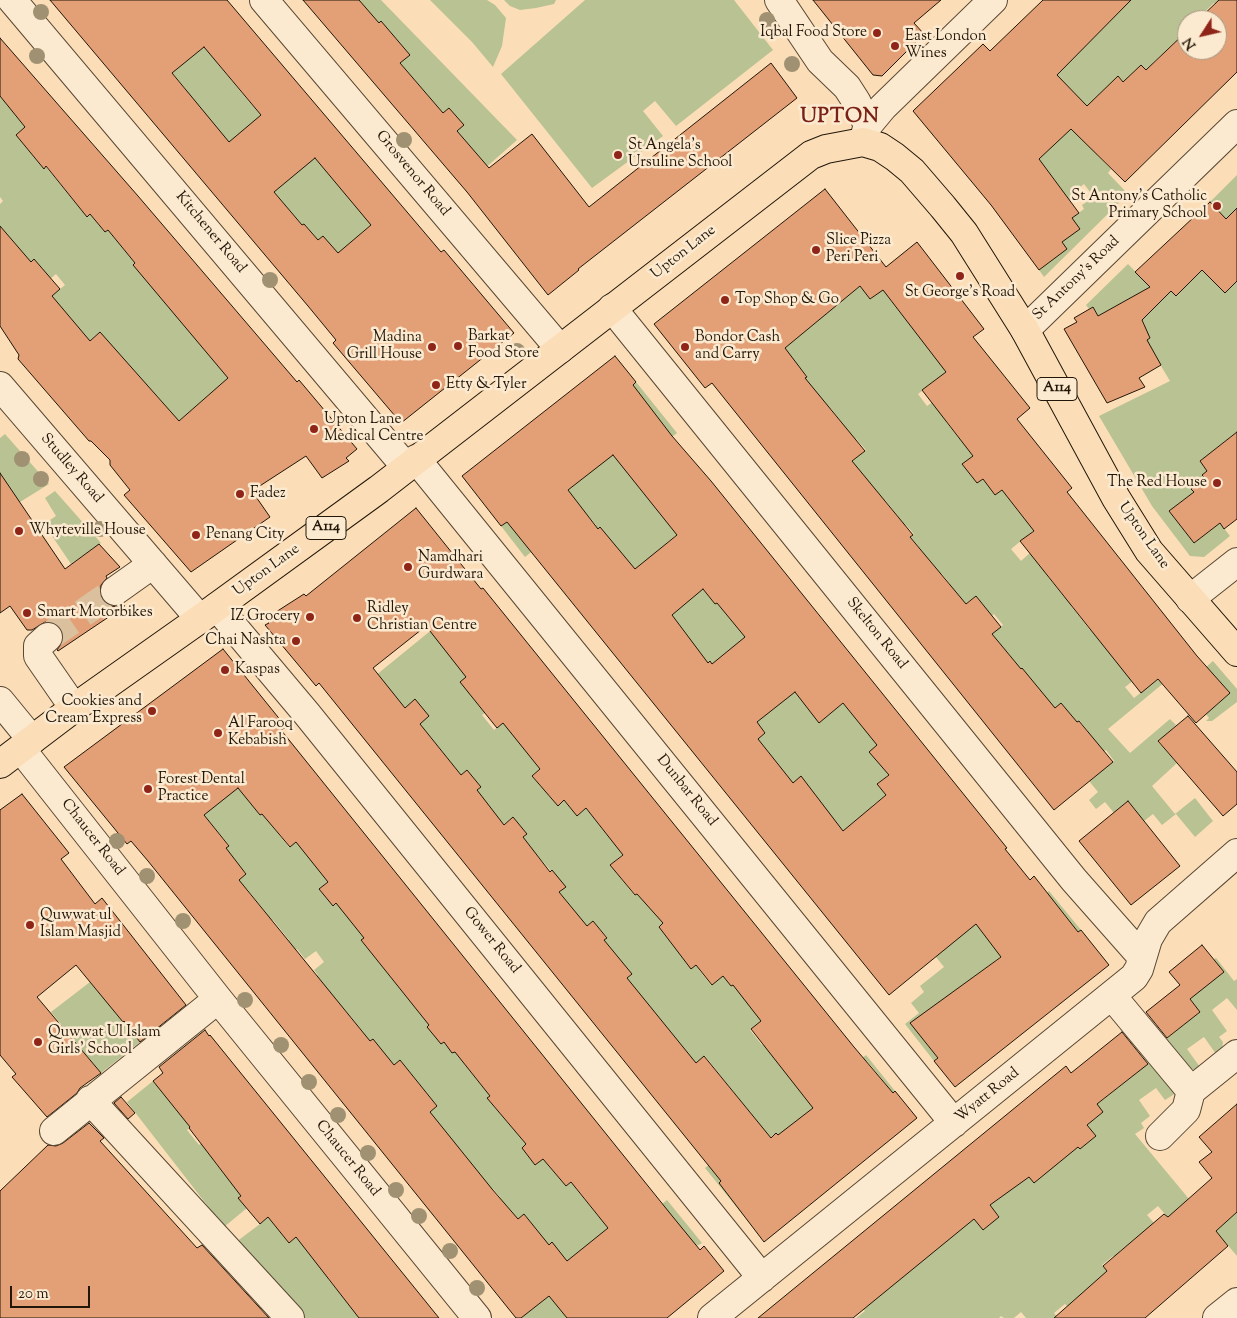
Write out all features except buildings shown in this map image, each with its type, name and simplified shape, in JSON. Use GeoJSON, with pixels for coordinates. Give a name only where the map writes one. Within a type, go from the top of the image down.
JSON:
{"type":"FeatureCollection","features":[{"type":"Feature","properties":{"kind":"main road","name":"Upton Lane"},"geometry":{"type":"LineString","coordinates":[[17,751],[379,489],[811,155],[865,133],[912,171],[964,233],[1025,330],[1116,498],[1149,551],[1237,652]]}},
{"type":"Feature","properties":{"kind":"street","name":"Kitchener Road"},"geometry":{"type":"LineString","coordinates":[[12,0],[411,463]]}},
{"type":"Feature","properties":{"kind":"street","name":"Grosvenor Road"},"geometry":{"type":"LineString","coordinates":[[264,0],[560,349]]}},
{"type":"Feature","properties":{"kind":"street"},"geometry":{"type":"LineString","coordinates":[[779,0],[820,61],[847,87],[856,101],[865,133]]}},
{"type":"Feature","properties":{"kind":"street"},"geometry":{"type":"LineString","coordinates":[[865,133],[883,107],[992,0]]}},
{"type":"Feature","properties":{"kind":"street","name":"St Antony's Road"},"geometry":{"type":"LineString","coordinates":[[1025,330],[1237,124]]}},
{"type":"Feature","properties":{"kind":"street","name":"Skelton Road"},"geometry":{"type":"LineString","coordinates":[[612,308],[1074,880],[1142,957]]}},
{"type":"Feature","properties":{"kind":"street","name":"Studley Road"},"geometry":{"type":"LineString","coordinates":[[0,386],[153,564],[208,613]]}},
{"type":"Feature","properties":{"kind":"street","name":"Dunbar Road"},"geometry":{"type":"LineString","coordinates":[[411,463],[954,1123]]}},
{"type":"Feature","properties":{"kind":"street"},"geometry":{"type":"LineString","coordinates":[[1190,599],[1237,562]]}},
{"type":"Feature","properties":{"kind":"street"},"geometry":{"type":"LineString","coordinates":[[115,591],[153,564]]}},
{"type":"Feature","properties":{"kind":"street","name":"Gower Road"},"geometry":{"type":"LineString","coordinates":[[208,613],[307,714],[762,1278]]}},
{"type":"Feature","properties":{"kind":"street"},"geometry":{"type":"LineString","coordinates":[[48,637],[38,646],[38,656],[74,708]]}},
{"type":"Feature","properties":{"kind":"street","name":"Chaucer Road"},"geometry":{"type":"LineString","coordinates":[[0,701],[17,751],[477,1318]]}},
{"type":"Feature","properties":{"kind":"street","name":"Wyatt Road"},"geometry":{"type":"LineString","coordinates":[[712,1318],[1134,977],[1140,969],[1148,939],[1158,922],[1237,853]]}},
{"type":"Feature","properties":{"kind":"street"},"geometry":{"type":"LineString","coordinates":[[1112,996],[1190,1091]]}},
{"type":"Feature","properties":{"kind":"street"},"geometry":{"type":"LineString","coordinates":[[54,1130],[218,1000]]}},
{"type":"Feature","properties":{"kind":"street"},"geometry":{"type":"LineString","coordinates":[[1160,1136],[1186,1110],[1190,1091],[1237,1054]]}},
{"type":"Feature","properties":{"kind":"street"},"geometry":{"type":"LineString","coordinates":[[90,1100],[290,1318]]}},
{"type":"Feature","properties":{"kind":"street"},"geometry":{"type":"LineString","coordinates":[[1217,1318],[1237,1302]]}},
{"type":"Feature","properties":{"kind":"green space"},"geometry":{"type":"Polygon","coordinates":[[[167,0],[214,39],[218,64],[260,114],[315,158],[372,224],[360,234],[369,302],[323,236],[318,240],[304,224],[302,225],[231,141],[220,149],[185,88],[174,75],[172,77],[167,0]]]}},
{"type":"Feature","properties":{"kind":"green space"},"geometry":{"type":"Polygon","coordinates":[[[359,0],[381,0],[517,140],[483,170],[483,162],[457,131],[463,125],[449,108],[443,113],[400,63],[409,54],[381,21],[372,29],[357,13],[365,7],[359,0]]]}},
{"type":"Feature","properties":{"kind":"green space"},"geometry":{"type":"Polygon","coordinates":[[[430,0],[487,0],[495,5],[506,18],[502,46],[493,67],[472,42],[430,0]]]}},
{"type":"Feature","properties":{"kind":"green space"},"geometry":{"type":"Polygon","coordinates":[[[504,0],[556,0],[554,4],[520,10],[510,6],[504,0]]]}},
{"type":"Feature","properties":{"kind":"green space"},"geometry":{"type":"Polygon","coordinates":[[[585,0],[734,0],[773,50],[676,126],[655,101],[643,111],[663,136],[592,188],[501,74],[585,0]]]}},
{"type":"Feature","properties":{"kind":"green space"},"geometry":{"type":"Polygon","coordinates":[[[1120,0],[1228,0],[1237,27],[1227,17],[1227,10],[1221,10],[1214,3],[1207,10],[1177,10],[1177,44],[1175,42],[1153,63],[1152,76],[1141,65],[1123,82],[1118,76],[1102,151],[1097,155],[1111,169],[1108,173],[1128,194],[1044,277],[1039,270],[1066,249],[1062,242],[1072,218],[1084,209],[1082,205],[1094,197],[1084,184],[1073,193],[1076,197],[1045,219],[1037,208],[1062,190],[1045,167],[1021,185],[1057,75],[1120,0]]]}},
{"type":"Feature","properties":{"kind":"green space"},"geometry":{"type":"Polygon","coordinates":[[[0,96],[25,127],[16,135],[43,168],[46,167],[87,217],[90,214],[105,232],[108,230],[135,263],[244,366],[145,450],[165,405],[155,394],[122,422],[100,332],[79,350],[75,346],[86,336],[48,299],[65,285],[56,274],[21,304],[43,269],[34,259],[26,266],[14,243],[0,226],[0,204],[3,201],[0,197],[0,96]]]}},
{"type":"Feature","properties":{"kind":"green space"},"geometry":{"type":"Polygon","coordinates":[[[1237,175],[1237,224],[1226,219],[1210,202],[1237,175]]]}},
{"type":"Feature","properties":{"kind":"green space"},"geometry":{"type":"Polygon","coordinates":[[[1128,264],[1162,299],[1171,291],[1177,296],[1183,289],[1178,284],[1198,266],[1225,293],[1237,281],[1237,432],[1200,461],[1207,471],[1202,475],[1205,478],[1191,489],[1194,492],[1169,511],[1194,543],[1220,523],[1230,536],[1204,557],[1190,556],[1152,506],[1099,416],[1170,381],[1146,341],[1150,338],[1149,336],[1113,343],[1145,325],[1130,299],[1098,316],[1093,307],[1089,309],[1086,305],[1128,264]]]}},
{"type":"Feature","properties":{"kind":"green space"},"geometry":{"type":"Polygon","coordinates":[[[898,277],[889,298],[908,322],[975,339],[946,361],[951,368],[918,394],[927,406],[946,393],[976,398],[946,422],[958,437],[976,454],[963,465],[977,483],[983,479],[995,495],[1017,478],[1020,481],[1005,494],[1023,517],[1044,522],[1011,549],[1021,561],[1032,551],[1069,554],[1045,573],[1064,597],[1088,578],[1096,587],[1071,606],[1090,630],[1114,610],[1134,680],[1125,687],[1134,698],[1167,672],[1171,677],[1108,729],[1130,753],[1170,719],[1176,725],[1158,742],[1177,763],[1152,786],[1175,814],[1195,798],[1213,821],[1195,837],[1176,814],[1162,825],[1153,814],[1120,840],[1137,812],[1128,801],[1114,813],[1105,802],[1096,809],[1089,800],[1098,792],[1089,781],[1114,761],[1106,750],[1070,778],[1077,740],[1088,731],[1080,721],[1046,748],[1070,714],[1061,703],[1051,711],[997,688],[1016,663],[1008,653],[977,662],[1000,644],[992,634],[1003,625],[994,614],[960,641],[954,633],[985,607],[976,596],[965,604],[928,602],[950,584],[942,574],[934,580],[918,546],[910,537],[914,534],[906,525],[882,544],[879,541],[902,522],[885,500],[880,504],[830,479],[866,450],[856,439],[842,450],[829,435],[843,424],[831,409],[818,419],[805,378],[807,376],[796,363],[779,352],[860,286],[871,299],[898,277]]]}},
{"type":"Feature","properties":{"kind":"green space"},"geometry":{"type":"Polygon","coordinates":[[[636,382],[677,433],[647,457],[693,514],[679,541],[675,536],[666,544],[715,604],[746,580],[721,608],[742,633],[771,610],[820,671],[820,722],[843,703],[898,767],[877,784],[886,795],[872,806],[879,815],[952,894],[986,937],[1049,891],[1081,930],[1078,932],[1056,905],[1023,986],[1000,957],[970,980],[985,999],[922,1038],[938,1058],[934,1061],[905,1024],[919,1013],[911,1003],[924,992],[920,986],[944,967],[936,957],[788,822],[818,798],[801,777],[771,801],[783,771],[762,744],[735,757],[765,733],[710,661],[702,668],[684,631],[635,569],[570,552],[596,525],[583,510],[525,557],[501,526],[514,517],[636,382]]]}},
{"type":"Feature","properties":{"kind":"green space"},"geometry":{"type":"Polygon","coordinates":[[[5,434],[49,484],[20,502],[0,484],[0,438],[5,434]]]}},
{"type":"Feature","properties":{"kind":"green space"},"geometry":{"type":"Polygon","coordinates":[[[55,491],[101,543],[71,564],[44,524],[56,516],[45,498],[55,491]]]}},
{"type":"Feature","properties":{"kind":"green space"},"geometry":{"type":"Polygon","coordinates":[[[456,610],[466,677],[485,713],[482,715],[494,730],[530,701],[540,769],[532,776],[541,787],[576,758],[548,795],[558,806],[564,800],[577,816],[586,808],[607,835],[625,820],[623,854],[610,865],[634,895],[637,894],[673,915],[659,927],[691,968],[712,952],[716,957],[699,970],[711,985],[723,976],[731,986],[749,972],[778,1008],[750,1030],[762,1045],[774,1036],[851,1067],[866,1055],[895,1091],[893,1093],[867,1061],[844,1081],[828,1103],[779,1136],[776,1133],[761,1145],[747,1160],[719,1183],[743,1215],[705,1168],[757,1126],[756,1120],[705,1056],[696,1063],[610,992],[632,974],[602,942],[607,937],[593,921],[583,929],[573,909],[559,892],[565,887],[537,855],[517,842],[527,834],[513,817],[486,839],[459,805],[481,787],[467,770],[461,775],[420,724],[415,700],[405,708],[375,676],[456,610]]]}},
{"type":"Feature","properties":{"kind":"green space"},"geometry":{"type":"Polygon","coordinates":[[[1213,661],[1237,689],[1237,702],[1212,721],[1206,721],[1209,718],[1206,714],[1230,693],[1206,667],[1213,661]]]}},
{"type":"Feature","properties":{"kind":"green space"},"geometry":{"type":"Polygon","coordinates":[[[268,763],[252,805],[260,815],[291,791],[272,826],[289,847],[318,825],[350,864],[319,889],[333,906],[343,898],[364,938],[361,940],[425,1019],[455,995],[441,1044],[444,1042],[453,1053],[483,1029],[463,1062],[482,1086],[518,1073],[487,1098],[526,1144],[522,1148],[535,1165],[548,1155],[547,1164],[566,1186],[592,1165],[576,1189],[599,1217],[620,1200],[605,1250],[667,1200],[702,1243],[567,1318],[521,1318],[577,1273],[552,1243],[547,1246],[500,1250],[532,1224],[524,1214],[510,1225],[474,1218],[500,1197],[493,1189],[486,1194],[467,1158],[459,1148],[434,1167],[430,1112],[437,1106],[400,1060],[388,1070],[373,1039],[347,1060],[340,1051],[363,1032],[345,1010],[321,1028],[294,994],[318,975],[314,970],[324,962],[316,951],[305,959],[297,949],[273,968],[266,959],[289,940],[273,920],[249,938],[267,914],[247,889],[224,907],[216,898],[246,873],[238,864],[231,870],[196,873],[229,845],[208,820],[182,809],[268,763]]]}},
{"type":"Feature","properties":{"kind":"green space"},"geometry":{"type":"Polygon","coordinates":[[[1216,958],[1234,981],[1237,979],[1237,1010],[1227,998],[1212,1010],[1227,1031],[1219,1037],[1223,1042],[1222,1049],[1216,1054],[1204,1037],[1187,1049],[1200,1067],[1195,1070],[1187,1068],[1164,1041],[1200,1012],[1190,999],[1216,958]]]}},
{"type":"Feature","properties":{"kind":"green space"},"geometry":{"type":"Polygon","coordinates":[[[120,974],[115,1012],[123,1022],[145,1005],[131,1030],[140,1042],[101,1073],[51,1012],[90,982],[98,992],[120,974]]]}},
{"type":"Feature","properties":{"kind":"green space"},"geometry":{"type":"Polygon","coordinates":[[[1150,1062],[1176,1093],[1165,1100],[1156,1088],[1139,1100],[1150,1116],[1141,1123],[1144,1128],[1135,1134],[1204,1217],[1183,1235],[1158,1206],[1147,1215],[1155,1224],[1120,1251],[1133,1279],[1113,1256],[1102,1265],[1123,1290],[1069,1308],[1065,1304],[1054,1313],[1058,1318],[1026,1318],[1021,1312],[1014,1318],[1004,1318],[1001,1316],[999,1318],[856,1318],[865,1311],[847,1289],[964,1227],[974,1219],[983,1230],[999,1216],[982,1196],[1071,1138],[1080,1149],[1096,1136],[1081,1117],[1076,1102],[1092,1121],[1103,1112],[1074,1077],[1077,1074],[1100,1102],[1150,1062]]]}},
{"type":"Feature","properties":{"kind":"green space"},"geometry":{"type":"Polygon","coordinates":[[[153,1081],[165,1096],[221,1102],[187,1130],[199,1145],[212,1135],[246,1133],[213,1160],[225,1175],[275,1168],[239,1197],[247,1208],[224,1227],[127,1102],[153,1081]]]}},
{"type":"Feature","properties":{"kind":"green space"},"geometry":{"type":"Polygon","coordinates":[[[298,1198],[271,1221],[289,1243],[316,1221],[304,1247],[321,1268],[349,1261],[328,1279],[360,1318],[301,1318],[236,1242],[264,1221],[260,1216],[298,1198]]]}},
{"type":"Feature","properties":{"kind":"green space"},"geometry":{"type":"Polygon","coordinates":[[[1237,1212],[1237,1256],[1209,1223],[1226,1222],[1237,1212]]]}},
{"type":"Feature","properties":{"kind":"tunnel"},"geometry":{"type":"LineString","coordinates":[[48,637],[115,591]]}},
{"type":"Feature","properties":{"kind":"place","name":"Iqbal Food Store"},"geometry":{"type":"Point","coordinates":[877,33]}},
{"type":"Feature","properties":{"kind":"place","name":"East London Wines"},"geometry":{"type":"Point","coordinates":[895,46]}},
{"type":"Feature","properties":{"kind":"place","name":"St Angela's Ursuline School"},"geometry":{"type":"Point","coordinates":[618,155]}},
{"type":"Feature","properties":{"kind":"place","name":"St Antony's Catholic Primary School"},"geometry":{"type":"Point","coordinates":[1217,206]}},
{"type":"Feature","properties":{"kind":"place","name":"Slice Pizza Peri Peri"},"geometry":{"type":"Point","coordinates":[816,250]}},
{"type":"Feature","properties":{"kind":"place","name":"St George's Road"},"geometry":{"type":"Point","coordinates":[960,276]}},
{"type":"Feature","properties":{"kind":"place","name":"Top Shop & Go"},"geometry":{"type":"Point","coordinates":[725,300]}},
{"type":"Feature","properties":{"kind":"place","name":"Barkat Food Store"},"geometry":{"type":"Point","coordinates":[458,346]}},
{"type":"Feature","properties":{"kind":"place","name":"Madina Grill House"},"geometry":{"type":"Point","coordinates":[432,347]}},
{"type":"Feature","properties":{"kind":"place","name":"Bondor Cash and Carry"},"geometry":{"type":"Point","coordinates":[685,347]}},
{"type":"Feature","properties":{"kind":"place","name":"Etty & Tyler"},"geometry":{"type":"Point","coordinates":[436,385]}},
{"type":"Feature","properties":{"kind":"place","name":"Upton Lane Medical Centre"},"geometry":{"type":"Point","coordinates":[314,429]}},
{"type":"Feature","properties":{"kind":"place","name":"The Red House"},"geometry":{"type":"Point","coordinates":[1217,483]}},
{"type":"Feature","properties":{"kind":"place","name":"Fadez"},"geometry":{"type":"Point","coordinates":[240,494]}},
{"type":"Feature","properties":{"kind":"place","name":"Whyteville House"},"geometry":{"type":"Point","coordinates":[19,531]}},
{"type":"Feature","properties":{"kind":"place","name":"Penang City"},"geometry":{"type":"Point","coordinates":[196,535]}},
{"type":"Feature","properties":{"kind":"place","name":"Namdhari Gurdwara"},"geometry":{"type":"Point","coordinates":[408,567]}},
{"type":"Feature","properties":{"kind":"place","name":"Smart Motorbikes"},"geometry":{"type":"Point","coordinates":[27,613]}},
{"type":"Feature","properties":{"kind":"place","name":"IZ Grocery"},"geometry":{"type":"Point","coordinates":[310,617]}},
{"type":"Feature","properties":{"kind":"place","name":"Ridley Christian Centre"},"geometry":{"type":"Point","coordinates":[357,618]}},
{"type":"Feature","properties":{"kind":"place","name":"Chai Nashta"},"geometry":{"type":"Point","coordinates":[296,641]}},
{"type":"Feature","properties":{"kind":"place","name":"Kaspas"},"geometry":{"type":"Point","coordinates":[225,670]}},
{"type":"Feature","properties":{"kind":"place","name":"Cookies and Cream Express"},"geometry":{"type":"Point","coordinates":[152,711]}},
{"type":"Feature","properties":{"kind":"place","name":"Al Farooq Kebabish"},"geometry":{"type":"Point","coordinates":[218,733]}},
{"type":"Feature","properties":{"kind":"place","name":"Forest Dental Practice"},"geometry":{"type":"Point","coordinates":[148,789]}},
{"type":"Feature","properties":{"kind":"place","name":"Quwwat ul Islam Masjid"},"geometry":{"type":"Point","coordinates":[30,925]}},
{"type":"Feature","properties":{"kind":"place","name":"Quwwat Ul Islam Girls' School"},"geometry":{"type":"Point","coordinates":[38,1042]}},
{"type":"Feature","properties":{"kind":"district","name":"UPTON"},"geometry":{"type":"Point","coordinates":[840,119]}}]}
